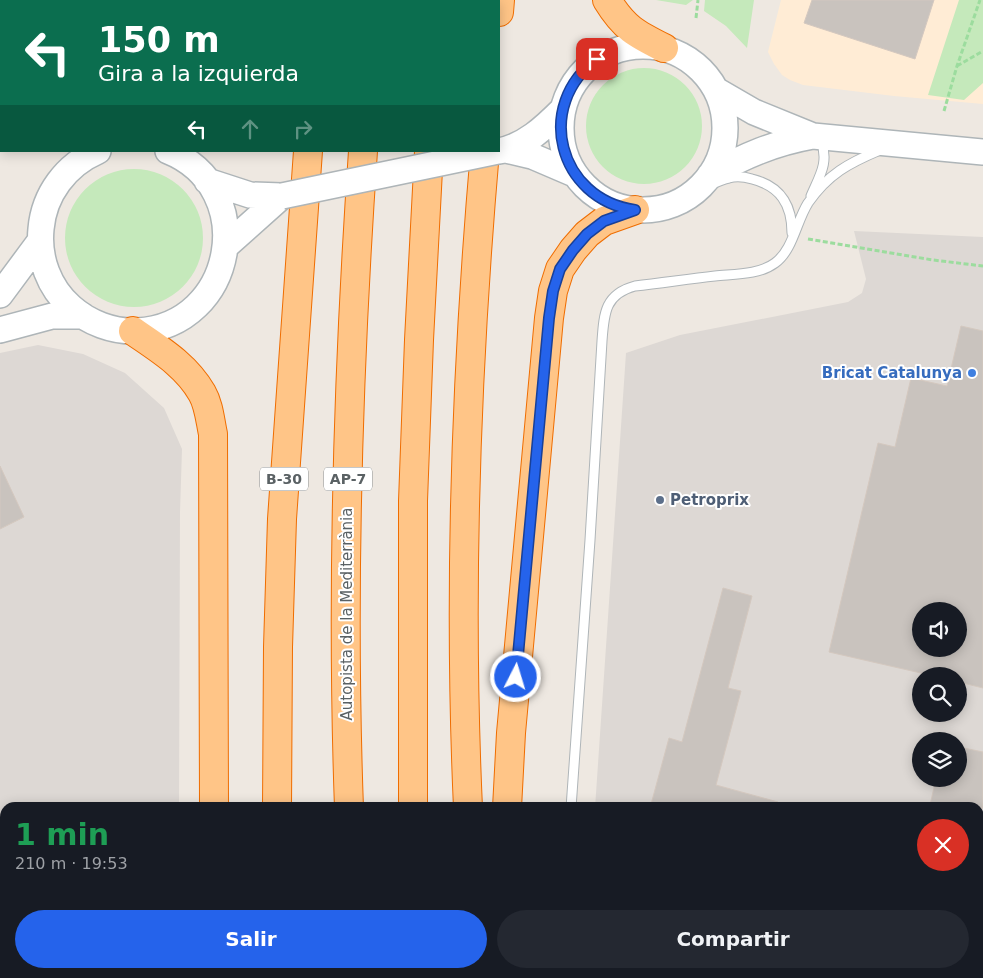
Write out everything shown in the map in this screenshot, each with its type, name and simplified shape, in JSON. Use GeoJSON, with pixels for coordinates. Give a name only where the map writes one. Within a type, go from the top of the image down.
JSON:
{"type":"FeatureCollection","features":[{"type":"Feature","properties":{"kind":"highway"},"geometry":{"type":"LineString","coordinates":[[607,0],[619,18],[633,32],[664,48]]}},
{"type":"Feature","properties":{"kind":"highway","name":"B-30"},"geometry":{"type":"LineString","coordinates":[[277,802],[278,647],[282,519],[308,152]]}},
{"type":"Feature","properties":{"kind":"highway","name":"Autopista de la Mediterrània"},"geometry":{"type":"LineString","coordinates":[[349,802],[346,648],[348,472],[363,152]]}},
{"type":"Feature","properties":{"kind":"highway"},"geometry":{"type":"LineString","coordinates":[[413,802],[413,501],[429,152]]}},
{"type":"Feature","properties":{"kind":"highway"},"geometry":{"type":"LineString","coordinates":[[468,802],[464,657],[468,414],[479,223],[497,152]]}},
{"type":"Feature","properties":{"kind":"highway"},"geometry":{"type":"LineString","coordinates":[[507,802],[514,703],[553,291],[560,269],[587,234],[604,221],[635,210]]}},
{"type":"Feature","properties":{"kind":"highway"},"geometry":{"type":"LineString","coordinates":[[133,331],[179,363],[191,377],[203,394],[209,411],[213,434],[214,802]]}},
{"type":"Feature","properties":{"kind":"street"},"geometry":{"type":"LineString","coordinates":[[633,46],[664,48],[697,66],[708,77],[716,90],[724,116],[725,137],[720,157],[710,175],[690,196],[664,208],[635,210],[619,207],[604,201],[584,186],[574,174],[566,157],[561,138],[561,119],[568,94],[575,81],[597,59],[611,52],[633,46]]}},
{"type":"Feature","properties":{"kind":"street"},"geometry":{"type":"LineString","coordinates":[[716,90],[754,112],[817,137]]}},
{"type":"Feature","properties":{"kind":"street"},"geometry":{"type":"LineString","coordinates":[[500,150],[524,142],[541,130],[563,110]]}},
{"type":"Feature","properties":{"kind":"street"},"geometry":{"type":"LineString","coordinates":[[710,175],[762,149],[791,140],[817,137],[983,152]]}},
{"type":"Feature","properties":{"kind":"street"},"geometry":{"type":"LineString","coordinates":[[500,151],[532,156],[574,174]]}},
{"type":"Feature","properties":{"kind":"street"},"geometry":{"type":"LineString","coordinates":[[60,180],[64,152]]}},
{"type":"Feature","properties":{"kind":"street"},"geometry":{"type":"LineString","coordinates":[[96,152],[75,165],[60,180],[46,204],[40,241],[43,261],[52,284],[67,304],[83,316],[107,328],[133,331],[151,330],[183,317],[208,294],[217,279],[223,262],[226,246],[226,228],[216,195],[207,181],[191,165],[170,152]]}},
{"type":"Feature","properties":{"kind":"street"},"geometry":{"type":"LineString","coordinates":[[207,181],[250,195],[282,196],[492,152]]}},
{"type":"Feature","properties":{"kind":"street"},"geometry":{"type":"LineString","coordinates":[[226,246],[282,196]]}},
{"type":"Feature","properties":{"kind":"street"},"geometry":{"type":"LineString","coordinates":[[0,295],[40,241]]}},
{"type":"Feature","properties":{"kind":"street"},"geometry":{"type":"LineString","coordinates":[[0,330],[52,316],[83,316]]}},
{"type":"Feature","properties":{"kind":"lane"},"geometry":{"type":"LineString","coordinates":[[571,802],[590,550],[602,340],[607,306],[621,290],[635,286],[764,269],[775,263],[782,256],[792,238],[825,163],[825,152],[817,137]]}},
{"type":"Feature","properties":{"kind":"lane"},"geometry":{"type":"LineString","coordinates":[[808,204],[833,175],[850,162],[894,144]]}},
{"type":"Feature","properties":{"kind":"lane"},"geometry":{"type":"LineString","coordinates":[[690,196],[730,177],[746,177],[760,181],[773,187],[781,195],[789,208],[792,221],[792,238]]}},
{"type":"Feature","properties":{"kind":"path"},"geometry":{"type":"LineString","coordinates":[[696,18],[698,0]]}},
{"type":"Feature","properties":{"kind":"path"},"geometry":{"type":"LineString","coordinates":[[944,111],[957,66],[980,0]]}},
{"type":"Feature","properties":{"kind":"path"},"geometry":{"type":"LineString","coordinates":[[957,66],[983,51]]}},
{"type":"Feature","properties":{"kind":"path"},"geometry":{"type":"LineString","coordinates":[[792,238],[817,240],[933,260],[983,266]]}},
{"type":"Feature","properties":{"kind":"shaded area"},"geometry":{"type":"Polygon","coordinates":[[[781,0],[983,0],[983,104],[803,85],[790,80],[782,75],[768,52],[781,0]]]}},
{"type":"Feature","properties":{"kind":"shaded area"},"geometry":{"type":"Polygon","coordinates":[[[854,231],[983,237],[983,802],[595,802],[626,353],[680,335],[848,302],[862,293],[866,279],[854,231]]]}},
{"type":"Feature","properties":{"kind":"shaded area"},"geometry":{"type":"Polygon","coordinates":[[[38,345],[83,354],[125,373],[164,408],[182,449],[179,802],[0,802],[0,353],[38,345]]]}},
{"type":"Feature","properties":{"kind":"green space"},"geometry":{"type":"Polygon","coordinates":[[[656,0],[693,0],[686,5],[656,0]]]}},
{"type":"Feature","properties":{"kind":"green space"},"geometry":{"type":"Polygon","coordinates":[[[705,0],[754,0],[747,48],[726,26],[704,11],[705,0]]]}},
{"type":"Feature","properties":{"kind":"green space"},"geometry":{"type":"Polygon","coordinates":[[[959,0],[983,0],[983,83],[964,100],[928,95],[959,0]]]}},
{"type":"Feature","properties":{"kind":"green space"},"geometry":{"type":"Polygon","coordinates":[[[644,68],[666,72],[685,85],[698,104],[702,126],[698,148],[685,167],[666,180],[644,184],[622,180],[603,167],[590,148],[586,126],[590,104],[603,85],[622,72],[644,68]]]}},
{"type":"Feature","properties":{"kind":"green space"},"geometry":{"type":"Polygon","coordinates":[[[134,169],[160,174],[183,189],[198,212],[203,238],[198,264],[183,287],[160,302],[134,307],[108,302],[85,287],[70,264],[65,238],[70,212],[85,189],[108,174],[134,169]]]}},
{"type":"Feature","properties":{"kind":"building"},"geometry":{"type":"Polygon","coordinates":[[[812,0],[934,0],[915,59],[804,23],[812,0]]]}},
{"type":"Feature","properties":{"kind":"building"},"geometry":{"type":"Polygon","coordinates":[[[961,326],[983,331],[983,688],[967,684],[967,667],[912,667],[912,671],[829,652],[878,443],[895,447],[911,378],[947,386],[961,326]]]}},
{"type":"Feature","properties":{"kind":"building"},"geometry":{"type":"Polygon","coordinates":[[[0,466],[24,517],[0,529],[0,466]]]}},
{"type":"Feature","properties":{"kind":"building"},"geometry":{"type":"Polygon","coordinates":[[[723,588],[752,596],[728,688],[741,691],[716,785],[778,802],[652,802],[669,738],[682,742],[723,588]]]}},
{"type":"Feature","properties":{"kind":"building"},"geometry":{"type":"Polygon","coordinates":[[[967,749],[983,752],[983,802],[931,802],[934,787],[967,787],[967,749]]]}},
{"type":"Feature","properties":{"kind":"place","name":"Bricat Catalunya"},"geometry":{"type":"Point","coordinates":[972,373]}},
{"type":"Feature","properties":{"kind":"place","name":"Petroprix"},"geometry":{"type":"Point","coordinates":[660,500]}},
{"type":"Feature","properties":{"kind":"route"},"geometry":{"type":"LineString","coordinates":[[516,677],[553,291],[560,269],[587,234],[604,221],[635,210],[619,207],[604,201],[584,186],[574,174],[563,148],[560,128],[568,94],[580,75],[597,59]]}}]}
